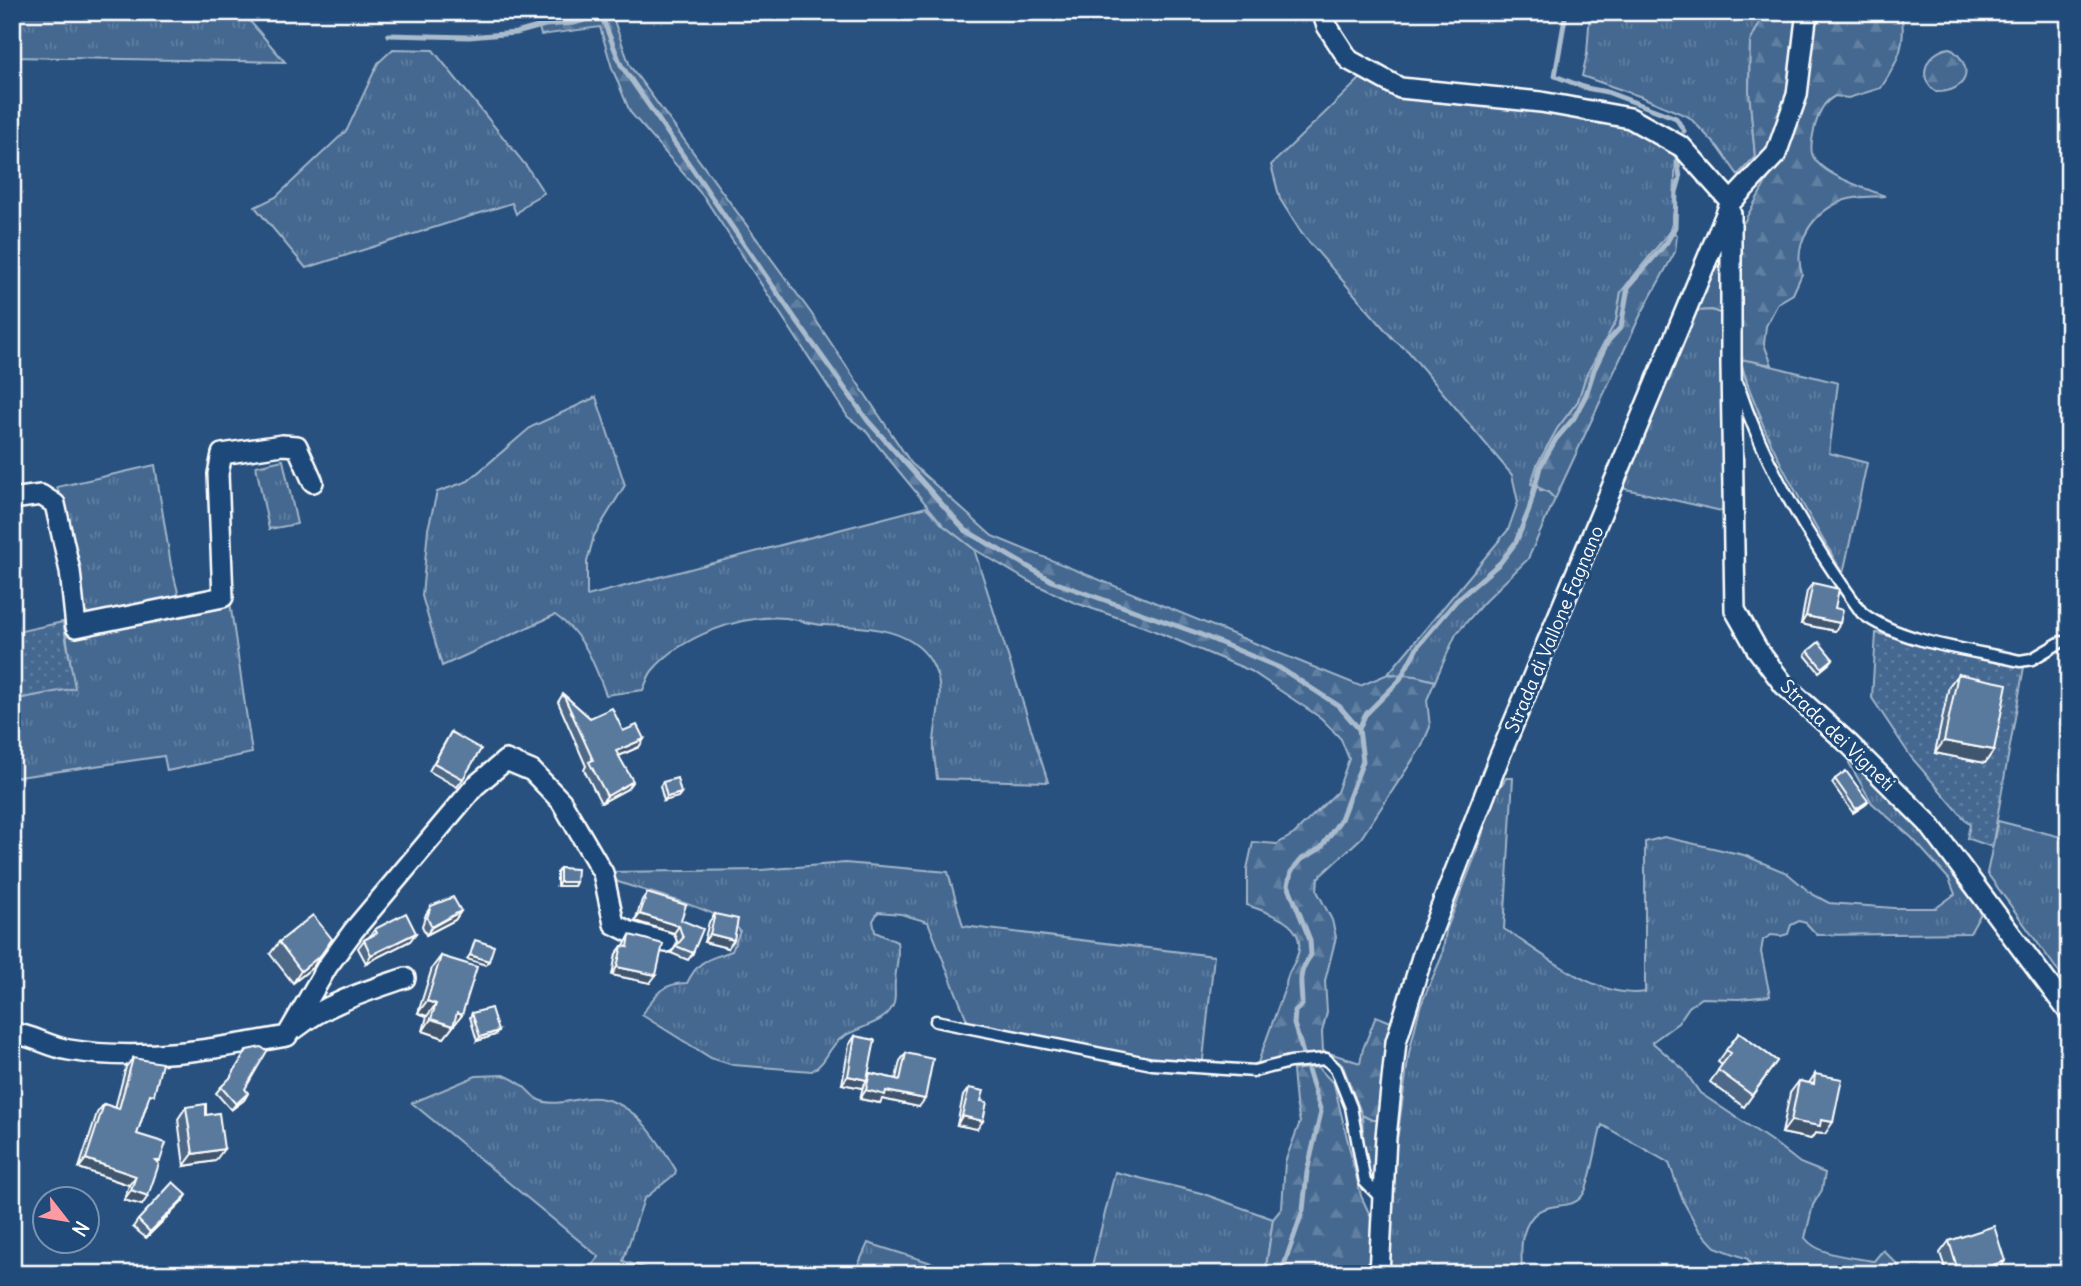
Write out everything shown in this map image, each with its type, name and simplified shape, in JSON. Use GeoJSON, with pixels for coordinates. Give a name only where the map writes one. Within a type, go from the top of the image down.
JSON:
{"type":"FeatureCollection","features":[{"type":"Feature","properties":{"kind":"street"},"geometry":{"type":"LineString","coordinates":[[1322,12],[1327,26],[1349,60],[1400,88],[1541,102],[1630,118],[1682,147],[1731,202]]}},
{"type":"Feature","properties":{"kind":"street","name":"Strada di Vallone Fagnano"},"geometry":{"type":"LineString","coordinates":[[1379,1274],[1386,1137],[1396,1042],[1423,954],[1499,758],[1731,202],[1776,154],[1797,94],[1806,19],[1811,12]]}},
{"type":"Feature","properties":{"kind":"street","name":"Strada dei Vigneti"},"geometry":{"type":"LineString","coordinates":[[1731,202],[1735,610],[1757,649],[1784,685],[1850,745],[1928,823],[2069,1012]]}},
{"type":"Feature","properties":{"kind":"street"},"geometry":{"type":"LineString","coordinates":[[12,499],[41,495],[55,504],[70,572],[76,627],[223,597],[218,474],[222,454],[282,445],[297,446],[313,482]]}},
{"type":"Feature","properties":{"kind":"street"},"geometry":{"type":"LineString","coordinates":[[288,1036],[327,967],[354,930],[475,786],[506,760],[532,771],[561,801],[603,873],[614,924],[630,932],[666,942]]}},
{"type":"Feature","properties":{"kind":"street"},"geometry":{"type":"LineString","coordinates":[[12,1033],[65,1050],[115,1056],[228,1047],[288,1036],[314,1014],[405,978]]}},
{"type":"Feature","properties":{"kind":"lane"},"geometry":{"type":"LineString","coordinates":[[1731,365],[1765,454],[1793,507],[1862,613],[1877,624],[1904,635],[2020,661],[2032,659],[2061,642]]}},
{"type":"Feature","properties":{"kind":"lane"},"geometry":{"type":"LineString","coordinates":[[936,1021],[1152,1064],[1254,1071],[1290,1062],[1326,1059],[1336,1069],[1351,1107],[1365,1182],[1383,1199]]}},
{"type":"Feature","properties":{"kind":"green space"},"geometry":{"type":"Polygon","coordinates":[[[12,12],[242,12],[285,62],[12,57],[12,12]]]}},
{"type":"Feature","properties":{"kind":"green space"},"geometry":{"type":"Polygon","coordinates":[[[590,12],[611,12],[630,66],[811,313],[911,463],[992,536],[1360,686],[1388,674],[1435,681],[1427,700],[1430,727],[1422,746],[1361,838],[1318,878],[1317,891],[1332,920],[1336,937],[1325,981],[1327,1012],[1322,1032],[1323,1051],[1360,1063],[1376,1016],[1396,1024],[1383,1120],[1372,1120],[1362,1115],[1342,1064],[1329,1058],[1255,1071],[1299,947],[1294,929],[1277,917],[1247,905],[1247,869],[1253,842],[1277,844],[1294,834],[1337,792],[1349,759],[1341,739],[1321,718],[1251,671],[1145,627],[1073,602],[1028,581],[974,549],[943,525],[865,430],[848,417],[704,197],[630,112],[612,68],[600,27],[541,35],[538,24],[590,12]]]}},
{"type":"Feature","properties":{"kind":"green space"},"geometry":{"type":"Polygon","coordinates":[[[1590,12],[1771,12],[1762,18],[1750,42],[1749,90],[1755,157],[1738,175],[1718,147],[1689,117],[1582,76],[1587,54],[1590,12]]]}},
{"type":"Feature","properties":{"kind":"green space"},"geometry":{"type":"Polygon","coordinates":[[[1771,12],[1808,12],[1781,126],[1759,165],[1738,175],[1755,157],[1749,90],[1750,42],[1762,18],[1771,12]]]}},
{"type":"Feature","properties":{"kind":"green space"},"geometry":{"type":"Polygon","coordinates":[[[1815,12],[1901,12],[1903,34],[1900,52],[1881,88],[1848,98],[1835,96],[1831,99],[1820,113],[1812,143],[1812,153],[1816,160],[1832,174],[1885,196],[1845,200],[1824,212],[1808,229],[1800,250],[1802,274],[1793,294],[1778,303],[1766,326],[1764,344],[1772,365],[1740,359],[1761,417],[1745,416],[1727,387],[1722,314],[1712,310],[1691,311],[1780,157],[1815,12]]]}},
{"type":"Feature","properties":{"kind":"green space"},"geometry":{"type":"Polygon","coordinates":[[[1950,48],[1963,63],[1965,77],[1955,88],[1936,92],[1926,79],[1926,66],[1935,54],[1950,48]]]}},
{"type":"Feature","properties":{"kind":"green space"},"geometry":{"type":"Polygon","coordinates":[[[393,49],[433,50],[527,167],[544,193],[516,214],[512,203],[306,268],[255,207],[276,197],[347,130],[378,63],[393,49]]]}},
{"type":"Feature","properties":{"kind":"green space"},"geometry":{"type":"Polygon","coordinates":[[[1366,73],[1632,122],[1676,148],[1671,230],[1621,292],[1616,321],[1586,376],[1578,401],[1557,429],[1540,490],[1548,492],[1555,499],[1528,559],[1456,634],[1435,681],[1388,674],[1508,530],[1518,502],[1512,475],[1408,351],[1394,340],[1302,234],[1280,199],[1271,165],[1366,73]]]}},
{"type":"Feature","properties":{"kind":"green space"},"geometry":{"type":"Polygon","coordinates":[[[1671,230],[1677,235],[1675,252],[1640,316],[1555,499],[1548,492],[1531,484],[1537,465],[1557,429],[1578,401],[1586,376],[1616,321],[1621,292],[1671,230]]]}},
{"type":"Feature","properties":{"kind":"green space"},"geometry":{"type":"Polygon","coordinates":[[[1712,310],[1722,314],[1730,513],[1617,487],[1691,311],[1712,310]]]}},
{"type":"Feature","properties":{"kind":"green space"},"geometry":{"type":"Polygon","coordinates":[[[1740,358],[1838,383],[1829,453],[1867,463],[1843,574],[1798,496],[1771,442],[1740,358]]]}},
{"type":"Feature","properties":{"kind":"green space"},"geometry":{"type":"Polygon","coordinates":[[[596,397],[625,485],[594,536],[587,562],[587,596],[926,507],[943,525],[974,549],[1048,782],[937,779],[934,747],[939,681],[930,660],[921,649],[909,640],[881,630],[786,618],[732,624],[679,647],[652,671],[643,690],[606,695],[581,640],[555,615],[442,666],[422,596],[428,529],[437,492],[468,481],[531,427],[596,397]]]}},
{"type":"Feature","properties":{"kind":"green space"},"geometry":{"type":"Polygon","coordinates":[[[283,460],[297,524],[269,529],[256,466],[283,460]]]}},
{"type":"Feature","properties":{"kind":"green space"},"geometry":{"type":"Polygon","coordinates":[[[155,465],[171,565],[180,600],[83,622],[75,548],[57,487],[155,465]]]}},
{"type":"Feature","properties":{"kind":"green space"},"geometry":{"type":"Polygon","coordinates":[[[230,602],[252,753],[167,771],[164,756],[12,778],[12,700],[74,688],[66,634],[230,602]]]}},
{"type":"Feature","properties":{"kind":"green space"},"geometry":{"type":"Polygon","coordinates":[[[63,622],[75,688],[12,700],[12,633],[63,622]]]}},
{"type":"Feature","properties":{"kind":"green space"},"geometry":{"type":"Polygon","coordinates":[[[1876,633],[2024,667],[1992,847],[1967,838],[1970,825],[1911,757],[1872,698],[1876,633]]]}},
{"type":"Feature","properties":{"kind":"green space"},"geometry":{"type":"Polygon","coordinates":[[[1849,752],[1926,830],[1984,908],[1970,933],[1817,935],[1806,923],[1799,921],[1791,925],[1788,934],[1771,935],[1763,940],[1761,952],[1770,996],[1739,999],[1701,998],[1689,1007],[1678,1023],[1652,1042],[1684,1070],[1700,1093],[1800,1163],[1825,1173],[1822,1190],[1813,1205],[1805,1238],[1811,1244],[1836,1255],[1874,1261],[1883,1250],[1898,1265],[1898,1274],[1753,1274],[1748,1259],[1715,1247],[1699,1230],[1683,1201],[1669,1163],[1602,1125],[1584,1193],[1570,1204],[1536,1213],[1528,1222],[1522,1240],[1522,1274],[1384,1274],[1395,1154],[1409,1053],[1420,1007],[1442,956],[1446,931],[1476,854],[1495,795],[1506,778],[1513,778],[1504,929],[1553,962],[1590,982],[1627,993],[1645,992],[1645,842],[1664,837],[1744,855],[1787,873],[1812,894],[1829,903],[1936,908],[1955,894],[1949,879],[1912,838],[1872,803],[1849,763],[1849,752]]]}},
{"type":"Feature","properties":{"kind":"green space"},"geometry":{"type":"Polygon","coordinates":[[[1998,821],[2069,839],[2069,986],[1987,873],[1998,821]]]}},
{"type":"Feature","properties":{"kind":"green space"},"geometry":{"type":"Polygon","coordinates":[[[845,863],[948,872],[963,926],[1214,956],[1202,1069],[969,1025],[928,922],[901,914],[878,912],[873,921],[875,932],[897,942],[894,1003],[878,1021],[840,1039],[821,1064],[812,1071],[733,1065],[711,1058],[642,1015],[665,988],[687,983],[700,965],[732,951],[740,931],[732,924],[703,910],[618,882],[609,872],[761,870],[845,863]]]}},
{"type":"Feature","properties":{"kind":"green space"},"geometry":{"type":"Polygon","coordinates":[[[1318,1067],[1334,1084],[1361,1196],[1377,1230],[1375,1274],[1265,1274],[1273,1219],[1282,1208],[1285,1162],[1300,1122],[1293,1070],[1318,1067]]]}},
{"type":"Feature","properties":{"kind":"green space"},"geometry":{"type":"Polygon","coordinates":[[[504,1075],[545,1102],[557,1103],[588,1098],[617,1103],[630,1111],[651,1132],[676,1170],[675,1174],[644,1199],[623,1261],[662,1274],[585,1274],[599,1257],[412,1103],[476,1076],[504,1075]]]}},
{"type":"Feature","properties":{"kind":"green space"},"geometry":{"type":"Polygon","coordinates":[[[1362,1115],[1372,1120],[1383,1120],[1377,1186],[1365,1168],[1362,1115]]]}},
{"type":"Feature","properties":{"kind":"green space"},"geometry":{"type":"Polygon","coordinates":[[[1115,1172],[1201,1193],[1273,1219],[1265,1274],[1090,1274],[1115,1172]]]}},
{"type":"Feature","properties":{"kind":"green space"},"geometry":{"type":"Polygon","coordinates":[[[868,1243],[967,1274],[854,1274],[868,1243]]]}},
{"type":"Feature","properties":{"kind":"building"},"geometry":{"type":"Polygon","coordinates":[[[1813,583],[1839,589],[1835,608],[1843,610],[1840,623],[1806,616],[1813,583]]]}},
{"type":"Feature","properties":{"kind":"building"},"geometry":{"type":"Polygon","coordinates":[[[1819,642],[1833,659],[1822,668],[1808,651],[1819,642]]]}},
{"type":"Feature","properties":{"kind":"building"},"geometry":{"type":"Polygon","coordinates":[[[1958,674],[2007,684],[1994,750],[1944,741],[1958,674]]]}},
{"type":"Feature","properties":{"kind":"building"},"geometry":{"type":"Polygon","coordinates":[[[563,694],[590,718],[612,708],[623,731],[637,725],[644,739],[616,751],[633,781],[607,796],[589,762],[593,760],[563,694]]]}},
{"type":"Feature","properties":{"kind":"building"},"geometry":{"type":"Polygon","coordinates":[[[451,732],[481,749],[463,779],[434,763],[451,732]]]}},
{"type":"Feature","properties":{"kind":"building"},"geometry":{"type":"Polygon","coordinates":[[[1846,771],[1868,801],[1856,809],[1835,779],[1846,771]]]}},
{"type":"Feature","properties":{"kind":"building"},"geometry":{"type":"Polygon","coordinates":[[[677,778],[681,793],[667,797],[663,782],[677,778]]]}},
{"type":"Feature","properties":{"kind":"building"},"geometry":{"type":"Polygon","coordinates":[[[560,868],[577,869],[576,882],[560,882],[560,868]]]}},
{"type":"Feature","properties":{"kind":"building"},"geometry":{"type":"Polygon","coordinates":[[[647,893],[686,905],[681,920],[703,929],[693,953],[676,946],[683,938],[679,926],[640,914],[647,893]]]}},
{"type":"Feature","properties":{"kind":"building"},"geometry":{"type":"Polygon","coordinates":[[[453,897],[461,911],[432,927],[427,918],[431,906],[453,897]]]}},
{"type":"Feature","properties":{"kind":"building"},"geometry":{"type":"Polygon","coordinates":[[[406,913],[416,933],[371,955],[364,940],[377,933],[375,929],[406,913]]]}},
{"type":"Feature","properties":{"kind":"building"},"geometry":{"type":"Polygon","coordinates":[[[715,914],[738,919],[734,940],[710,934],[715,914]]]}},
{"type":"Feature","properties":{"kind":"building"},"geometry":{"type":"Polygon","coordinates":[[[313,915],[332,939],[321,955],[301,971],[279,942],[313,915]]]}},
{"type":"Feature","properties":{"kind":"building"},"geometry":{"type":"Polygon","coordinates":[[[630,935],[663,944],[656,975],[617,967],[622,946],[628,947],[630,935]]]}},
{"type":"Feature","properties":{"kind":"building"},"geometry":{"type":"Polygon","coordinates":[[[475,940],[494,946],[489,961],[470,955],[475,940]]]}},
{"type":"Feature","properties":{"kind":"building"},"geometry":{"type":"Polygon","coordinates":[[[441,956],[477,967],[462,1015],[457,1013],[453,1026],[431,1019],[436,1004],[427,1001],[441,956]]]}},
{"type":"Feature","properties":{"kind":"building"},"geometry":{"type":"Polygon","coordinates":[[[491,1008],[498,1031],[480,1037],[472,1013],[491,1008]]]}},
{"type":"Feature","properties":{"kind":"building"},"geometry":{"type":"Polygon","coordinates":[[[1739,1033],[1777,1061],[1752,1095],[1718,1070],[1731,1053],[1726,1050],[1739,1033]]]}},
{"type":"Feature","properties":{"kind":"building"},"geometry":{"type":"Polygon","coordinates":[[[855,1036],[875,1040],[867,1080],[848,1076],[855,1036]]]}},
{"type":"Feature","properties":{"kind":"building"},"geometry":{"type":"Polygon","coordinates":[[[261,1047],[267,1051],[245,1089],[248,1093],[236,1104],[221,1087],[230,1078],[247,1050],[261,1047]]]}},
{"type":"Feature","properties":{"kind":"building"},"geometry":{"type":"Polygon","coordinates":[[[906,1053],[933,1059],[925,1099],[866,1090],[870,1073],[900,1080],[906,1053]]]}},
{"type":"Feature","properties":{"kind":"building"},"geometry":{"type":"Polygon","coordinates":[[[133,1058],[162,1063],[154,1095],[150,1094],[137,1134],[166,1143],[160,1161],[156,1161],[159,1164],[148,1196],[131,1190],[136,1176],[86,1159],[104,1104],[119,1109],[133,1058]]]}},
{"type":"Feature","properties":{"kind":"building"},"geometry":{"type":"Polygon","coordinates":[[[1815,1074],[1842,1079],[1833,1122],[1821,1120],[1820,1126],[1791,1121],[1799,1081],[1814,1084],[1815,1074]]]}},
{"type":"Feature","properties":{"kind":"building"},"geometry":{"type":"Polygon","coordinates":[[[969,1088],[984,1091],[981,1101],[987,1102],[983,1121],[962,1116],[969,1088]]]}},
{"type":"Feature","properties":{"kind":"building"},"geometry":{"type":"Polygon","coordinates":[[[206,1104],[206,1115],[219,1113],[224,1149],[193,1154],[186,1107],[206,1104]]]}},
{"type":"Feature","properties":{"kind":"building"},"geometry":{"type":"Polygon","coordinates":[[[173,1182],[187,1195],[150,1232],[138,1220],[173,1182]]]}},
{"type":"Feature","properties":{"kind":"building"},"geometry":{"type":"Polygon","coordinates":[[[1994,1226],[2005,1261],[1959,1274],[1949,1241],[1994,1226]]]}},
{"type":"Feature","properties":{"kind":"waterway"},"geometry":{"type":"LineString","coordinates":[[600,12],[621,65],[796,320],[868,421],[965,530],[1054,582],[1197,633],[1280,668],[1339,706],[1359,729]]}},
{"type":"Feature","properties":{"kind":"waterway"},"geometry":{"type":"LineString","coordinates":[[1566,12],[1555,76],[1676,118],[1684,131]]}},
{"type":"Feature","properties":{"kind":"waterway"},"geometry":{"type":"LineString","coordinates":[[388,35],[469,37],[516,33],[602,15]]}},
{"type":"Feature","properties":{"kind":"waterway"},"geometry":{"type":"LineString","coordinates":[[1281,1274],[1303,1210],[1307,1172],[1321,1112],[1294,1024],[1295,1011],[1302,1005],[1302,974],[1311,955],[1310,940],[1288,885],[1291,872],[1302,859],[1321,848],[1341,819],[1363,761],[1359,729],[1365,715],[1399,681],[1418,646],[1457,600],[1500,563],[1516,542],[1529,510],[1540,467],[1556,439],[1574,418],[1608,341],[1621,327],[1628,287],[1667,242],[1675,227],[1676,192],[1680,178],[1677,157]]}}]}
